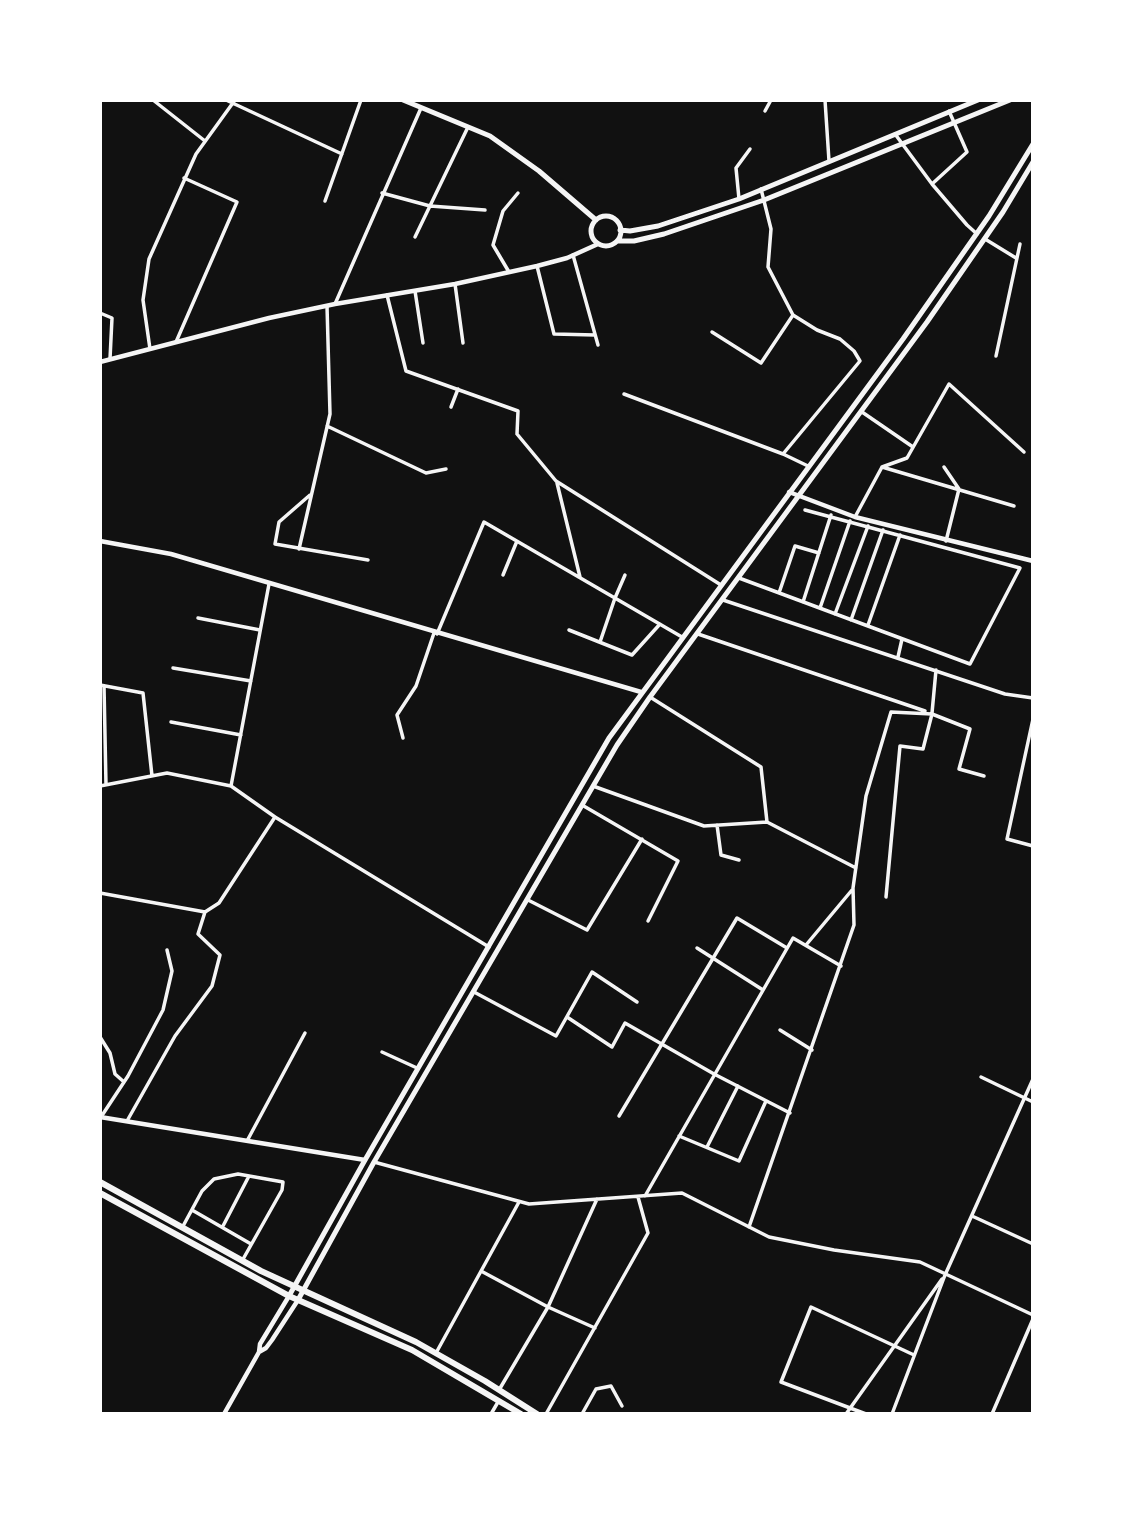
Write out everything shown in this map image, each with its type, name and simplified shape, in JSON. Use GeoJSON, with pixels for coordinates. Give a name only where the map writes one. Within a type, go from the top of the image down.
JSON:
{"type":"FeatureCollection","features":[{"type":"Feature","properties":{"kind":"highway"},"geometry":{"type":"LineString","coordinates":[[100,1182],[242,1261],[436,1353],[537,1414]]}},
{"type":"Feature","properties":{"kind":"highway"},"geometry":{"type":"LineString","coordinates":[[100,1193],[289,1296],[412,1350],[521,1414]]}},
{"type":"Feature","properties":{"kind":"main road"},"geometry":{"type":"LineString","coordinates":[[403,100],[490,136],[539,171],[596,220]]}},
{"type":"Feature","properties":{"kind":"main road"},"geometry":{"type":"LineString","coordinates":[[620,230],[658,226],[739,198],[978,100]]}},
{"type":"Feature","properties":{"kind":"main road"},"geometry":{"type":"LineString","coordinates":[[617,241],[620,230],[613,218],[601,217],[596,220],[591,233],[598,244],[605,246],[617,241],[634,241],[655,236],[764,200],[1010,100]]}},
{"type":"Feature","properties":{"kind":"main road"},"geometry":{"type":"LineString","coordinates":[[289,1296],[604,747],[641,692],[903,339],[977,234],[1033,144]]}},
{"type":"Feature","properties":{"kind":"main road"},"geometry":{"type":"LineString","coordinates":[[298,1300],[374,1162],[617,745],[862,412],[985,239],[1033,162]]}},
{"type":"Feature","properties":{"kind":"street"},"geometry":{"type":"LineString","coordinates":[[153,100],[205,141]]}},
{"type":"Feature","properties":{"kind":"street"},"geometry":{"type":"LineString","coordinates":[[226,100],[342,154]]}},
{"type":"Feature","properties":{"kind":"street"},"geometry":{"type":"LineString","coordinates":[[325,201],[362,100]]}},
{"type":"Feature","properties":{"kind":"street"},"geometry":{"type":"LineString","coordinates":[[765,111],[771,100]]}},
{"type":"Feature","properties":{"kind":"street"},"geometry":{"type":"LineString","coordinates":[[825,100],[829,163]]}},
{"type":"Feature","properties":{"kind":"street"},"geometry":{"type":"LineString","coordinates":[[150,349],[143,300],[149,259],[184,178],[205,141],[233,102]]}},
{"type":"Feature","properties":{"kind":"street"},"geometry":{"type":"LineString","coordinates":[[335,304],[421,108]]}},
{"type":"Feature","properties":{"kind":"street"},"geometry":{"type":"LineString","coordinates":[[932,184],[967,152],[949,111]]}},
{"type":"Feature","properties":{"kind":"street"},"geometry":{"type":"LineString","coordinates":[[415,237],[468,127]]}},
{"type":"Feature","properties":{"kind":"street"},"geometry":{"type":"LineString","coordinates":[[895,134],[932,184],[977,234]]}},
{"type":"Feature","properties":{"kind":"street"},"geometry":{"type":"LineString","coordinates":[[739,198],[736,168],[750,149]]}},
{"type":"Feature","properties":{"kind":"street"},"geometry":{"type":"LineString","coordinates":[[176,342],[237,202],[184,178]]}},
{"type":"Feature","properties":{"kind":"street"},"geometry":{"type":"LineString","coordinates":[[761,189],[771,229],[768,267],[793,315],[817,330],[840,339],[854,351],[860,361],[783,454]]}},
{"type":"Feature","properties":{"kind":"street"},"geometry":{"type":"LineString","coordinates":[[382,193],[430,206],[485,210]]}},
{"type":"Feature","properties":{"kind":"street"},"geometry":{"type":"LineString","coordinates":[[509,272],[493,246],[503,211],[518,193]]}},
{"type":"Feature","properties":{"kind":"street"},"geometry":{"type":"LineString","coordinates":[[985,239],[1017,258]]}},
{"type":"Feature","properties":{"kind":"street"},"geometry":{"type":"LineString","coordinates":[[100,362],[335,304],[455,284],[537,266],[598,244]]}},
{"type":"Feature","properties":{"kind":"street"},"geometry":{"type":"LineString","coordinates":[[996,356],[1020,244]]}},
{"type":"Feature","properties":{"kind":"street"},"geometry":{"type":"LineString","coordinates":[[573,255],[598,345]]}},
{"type":"Feature","properties":{"kind":"street"},"geometry":{"type":"LineString","coordinates":[[537,266],[554,334],[595,335]]}},
{"type":"Feature","properties":{"kind":"street"},"geometry":{"type":"LineString","coordinates":[[455,284],[463,343]]}},
{"type":"Feature","properties":{"kind":"street"},"geometry":{"type":"LineString","coordinates":[[415,291],[423,342]]}},
{"type":"Feature","properties":{"kind":"street"},"geometry":{"type":"LineString","coordinates":[[387,295],[406,371],[518,411],[517,434],[556,481],[721,585]]}},
{"type":"Feature","properties":{"kind":"street"},"geometry":{"type":"LineString","coordinates":[[299,549],[330,414],[327,306]]}},
{"type":"Feature","properties":{"kind":"street"},"geometry":{"type":"LineString","coordinates":[[100,313],[113,317],[110,359]]}},
{"type":"Feature","properties":{"kind":"street"},"geometry":{"type":"LineString","coordinates":[[712,332],[761,363],[793,315]]}},
{"type":"Feature","properties":{"kind":"street"},"geometry":{"type":"LineString","coordinates":[[820,608],[853,519],[882,467],[907,458],[949,384],[1024,452]]}},
{"type":"Feature","properties":{"kind":"street"},"geometry":{"type":"LineString","coordinates":[[451,407],[458,389]]}},
{"type":"Feature","properties":{"kind":"street"},"geometry":{"type":"LineString","coordinates":[[624,394],[783,454],[808,467]]}},
{"type":"Feature","properties":{"kind":"street"},"geometry":{"type":"LineString","coordinates":[[862,412],[913,447]]}},
{"type":"Feature","properties":{"kind":"street"},"geometry":{"type":"LineString","coordinates":[[327,426],[426,472],[446,469]]}},
{"type":"Feature","properties":{"kind":"street"},"geometry":{"type":"LineString","coordinates":[[882,467],[1014,506]]}},
{"type":"Feature","properties":{"kind":"street"},"geometry":{"type":"LineString","coordinates":[[944,467],[959,489],[946,541]]}},
{"type":"Feature","properties":{"kind":"street"},"geometry":{"type":"LineString","coordinates":[[1033,469],[1033,474]]}},
{"type":"Feature","properties":{"kind":"street"},"geometry":{"type":"LineString","coordinates":[[556,481],[581,578]]}},
{"type":"Feature","properties":{"kind":"street"},"geometry":{"type":"LineString","coordinates":[[739,578],[970,664],[1020,568],[868,526],[789,492]]}},
{"type":"Feature","properties":{"kind":"street"},"geometry":{"type":"LineString","coordinates":[[312,494],[279,522],[275,544],[368,560]]}},
{"type":"Feature","properties":{"kind":"street"},"geometry":{"type":"LineString","coordinates":[[805,510],[1033,561]]}},
{"type":"Feature","properties":{"kind":"street"},"geometry":{"type":"LineString","coordinates":[[803,602],[831,515]]}},
{"type":"Feature","properties":{"kind":"street"},"geometry":{"type":"LineString","coordinates":[[403,738],[397,715],[416,686],[435,633],[484,522],[682,638]]}},
{"type":"Feature","properties":{"kind":"street"},"geometry":{"type":"LineString","coordinates":[[835,614],[868,526]]}},
{"type":"Feature","properties":{"kind":"street"},"geometry":{"type":"LineString","coordinates":[[851,620],[883,530]]}},
{"type":"Feature","properties":{"kind":"street"},"geometry":{"type":"LineString","coordinates":[[867,626],[900,535]]}},
{"type":"Feature","properties":{"kind":"street"},"geometry":{"type":"LineString","coordinates":[[100,541],[172,554],[641,692]]}},
{"type":"Feature","properties":{"kind":"street"},"geometry":{"type":"LineString","coordinates":[[503,575],[517,541]]}},
{"type":"Feature","properties":{"kind":"street"},"geometry":{"type":"LineString","coordinates":[[779,593],[795,546],[819,553]]}},
{"type":"Feature","properties":{"kind":"street"},"geometry":{"type":"LineString","coordinates":[[600,642],[625,575]]}},
{"type":"Feature","properties":{"kind":"street"},"geometry":{"type":"LineString","coordinates":[[231,786],[269,584]]}},
{"type":"Feature","properties":{"kind":"street"},"geometry":{"type":"LineString","coordinates":[[723,600],[1005,694],[1033,698]]}},
{"type":"Feature","properties":{"kind":"street"},"geometry":{"type":"LineString","coordinates":[[198,618],[260,630]]}},
{"type":"Feature","properties":{"kind":"street"},"geometry":{"type":"LineString","coordinates":[[569,629],[632,655],[660,624]]}},
{"type":"Feature","properties":{"kind":"street"},"geometry":{"type":"LineString","coordinates":[[698,634],[970,729],[959,769],[984,776]]}},
{"type":"Feature","properties":{"kind":"street"},"geometry":{"type":"LineString","coordinates":[[898,657],[902,639]]}},
{"type":"Feature","properties":{"kind":"street"},"geometry":{"type":"LineString","coordinates":[[173,668],[251,681]]}},
{"type":"Feature","properties":{"kind":"street"},"geometry":{"type":"LineString","coordinates":[[886,897],[900,746],[923,748],[932,714],[936,670]]}},
{"type":"Feature","properties":{"kind":"street"},"geometry":{"type":"LineString","coordinates":[[106,785],[102,685],[143,693],[152,776]]}},
{"type":"Feature","properties":{"kind":"street"},"geometry":{"type":"LineString","coordinates":[[650,697],[761,768],[767,822]]}},
{"type":"Feature","properties":{"kind":"street"},"geometry":{"type":"LineString","coordinates":[[750,1227],[854,925],[853,888],[866,796],[891,712],[932,714]]}},
{"type":"Feature","properties":{"kind":"street"},"geometry":{"type":"LineString","coordinates":[[1033,719],[1007,839],[1033,846]]}},
{"type":"Feature","properties":{"kind":"street"},"geometry":{"type":"LineString","coordinates":[[171,722],[241,735]]}},
{"type":"Feature","properties":{"kind":"street"},"geometry":{"type":"LineString","coordinates":[[100,786],[167,773],[231,786],[275,817],[489,947]]}},
{"type":"Feature","properties":{"kind":"street"},"geometry":{"type":"LineString","coordinates":[[593,786],[704,826],[767,822],[856,868]]}},
{"type":"Feature","properties":{"kind":"street"},"geometry":{"type":"LineString","coordinates":[[582,806],[678,861],[648,920]]}},
{"type":"Feature","properties":{"kind":"street"},"geometry":{"type":"LineString","coordinates":[[100,893],[205,912],[219,904],[275,817]]}},
{"type":"Feature","properties":{"kind":"street"},"geometry":{"type":"LineString","coordinates":[[717,825],[721,855],[739,860]]}},
{"type":"Feature","properties":{"kind":"street"},"geometry":{"type":"LineString","coordinates":[[527,900],[587,930],[642,839]]}},
{"type":"Feature","properties":{"kind":"street"},"geometry":{"type":"LineString","coordinates":[[806,945],[853,888]]}},
{"type":"Feature","properties":{"kind":"street"},"geometry":{"type":"LineString","coordinates":[[127,1121],[176,1036],[212,986],[220,955],[198,934],[205,912]]}},
{"type":"Feature","properties":{"kind":"street"},"geometry":{"type":"LineString","coordinates":[[619,1116],[737,918],[787,948]]}},
{"type":"Feature","properties":{"kind":"street"},"geometry":{"type":"LineString","coordinates":[[645,1196],[793,938],[841,966]]}},
{"type":"Feature","properties":{"kind":"street"},"geometry":{"type":"LineString","coordinates":[[697,948],[763,990]]}},
{"type":"Feature","properties":{"kind":"street"},"geometry":{"type":"LineString","coordinates":[[167,950],[172,971],[163,1010],[124,1082],[100,1117],[365,1160]]}},
{"type":"Feature","properties":{"kind":"street"},"geometry":{"type":"LineString","coordinates":[[474,992],[556,1036],[592,972],[637,1002]]}},
{"type":"Feature","properties":{"kind":"street"},"geometry":{"type":"LineString","coordinates":[[567,1017],[612,1047],[625,1023],[714,1074],[790,1113]]}},
{"type":"Feature","properties":{"kind":"street"},"geometry":{"type":"LineString","coordinates":[[780,1030],[812,1050]]}},
{"type":"Feature","properties":{"kind":"street"},"geometry":{"type":"LineString","coordinates":[[247,1141],[305,1032]]}},
{"type":"Feature","properties":{"kind":"street"},"geometry":{"type":"LineString","coordinates":[[100,1037],[110,1053],[115,1074],[124,1082]]}},
{"type":"Feature","properties":{"kind":"street"},"geometry":{"type":"LineString","coordinates":[[382,1052],[419,1069]]}},
{"type":"Feature","properties":{"kind":"street"},"geometry":{"type":"LineString","coordinates":[[981,1077],[1033,1102]]}},
{"type":"Feature","properties":{"kind":"street"},"geometry":{"type":"LineString","coordinates":[[892,1414],[945,1275],[1033,1079]]}},
{"type":"Feature","properties":{"kind":"street"},"geometry":{"type":"LineString","coordinates":[[707,1147],[738,1086]]}},
{"type":"Feature","properties":{"kind":"street"},"geometry":{"type":"LineString","coordinates":[[679,1136],[739,1161],[766,1101]]}},
{"type":"Feature","properties":{"kind":"street"},"geometry":{"type":"LineString","coordinates":[[374,1162],[529,1204],[682,1193],[769,1237],[834,1250],[920,1262],[1033,1317],[992,1414]]}},
{"type":"Feature","properties":{"kind":"street"},"geometry":{"type":"LineString","coordinates":[[183,1228],[207,1184],[214,1179],[238,1174],[283,1182],[282,1189],[242,1261]]}},
{"type":"Feature","properties":{"kind":"street"},"geometry":{"type":"LineString","coordinates":[[223,1226],[249,1176]]}},
{"type":"Feature","properties":{"kind":"street"},"geometry":{"type":"LineString","coordinates":[[546,1414],[648,1233],[638,1196]]}},
{"type":"Feature","properties":{"kind":"street"},"geometry":{"type":"LineString","coordinates":[[499,1390],[548,1307],[597,1199]]}},
{"type":"Feature","properties":{"kind":"street"},"geometry":{"type":"LineString","coordinates":[[436,1353],[519,1202]]}},
{"type":"Feature","properties":{"kind":"street"},"geometry":{"type":"LineString","coordinates":[[192,1210],[251,1244]]}},
{"type":"Feature","properties":{"kind":"street"},"geometry":{"type":"LineString","coordinates":[[972,1216],[1033,1244]]}},
{"type":"Feature","properties":{"kind":"street"},"geometry":{"type":"LineString","coordinates":[[481,1270],[548,1307],[595,1328]]}},
{"type":"Feature","properties":{"kind":"street"},"geometry":{"type":"LineString","coordinates":[[846,1414],[945,1275]]}},
{"type":"Feature","properties":{"kind":"street"},"geometry":{"type":"LineString","coordinates":[[224,1414],[259,1352],[260,1344],[289,1296]]}},
{"type":"Feature","properties":{"kind":"street"},"geometry":{"type":"LineString","coordinates":[[259,1352],[266,1348],[298,1300]]}},
{"type":"Feature","properties":{"kind":"street"},"geometry":{"type":"LineString","coordinates":[[866,1414],[781,1382],[811,1307],[914,1355]]}},
{"type":"Feature","properties":{"kind":"street"},"geometry":{"type":"LineString","coordinates":[[582,1414],[596,1389],[611,1386],[622,1406]]}},
{"type":"Feature","properties":{"kind":"street"},"geometry":{"type":"LineString","coordinates":[[491,1414],[499,1400]]}}]}
